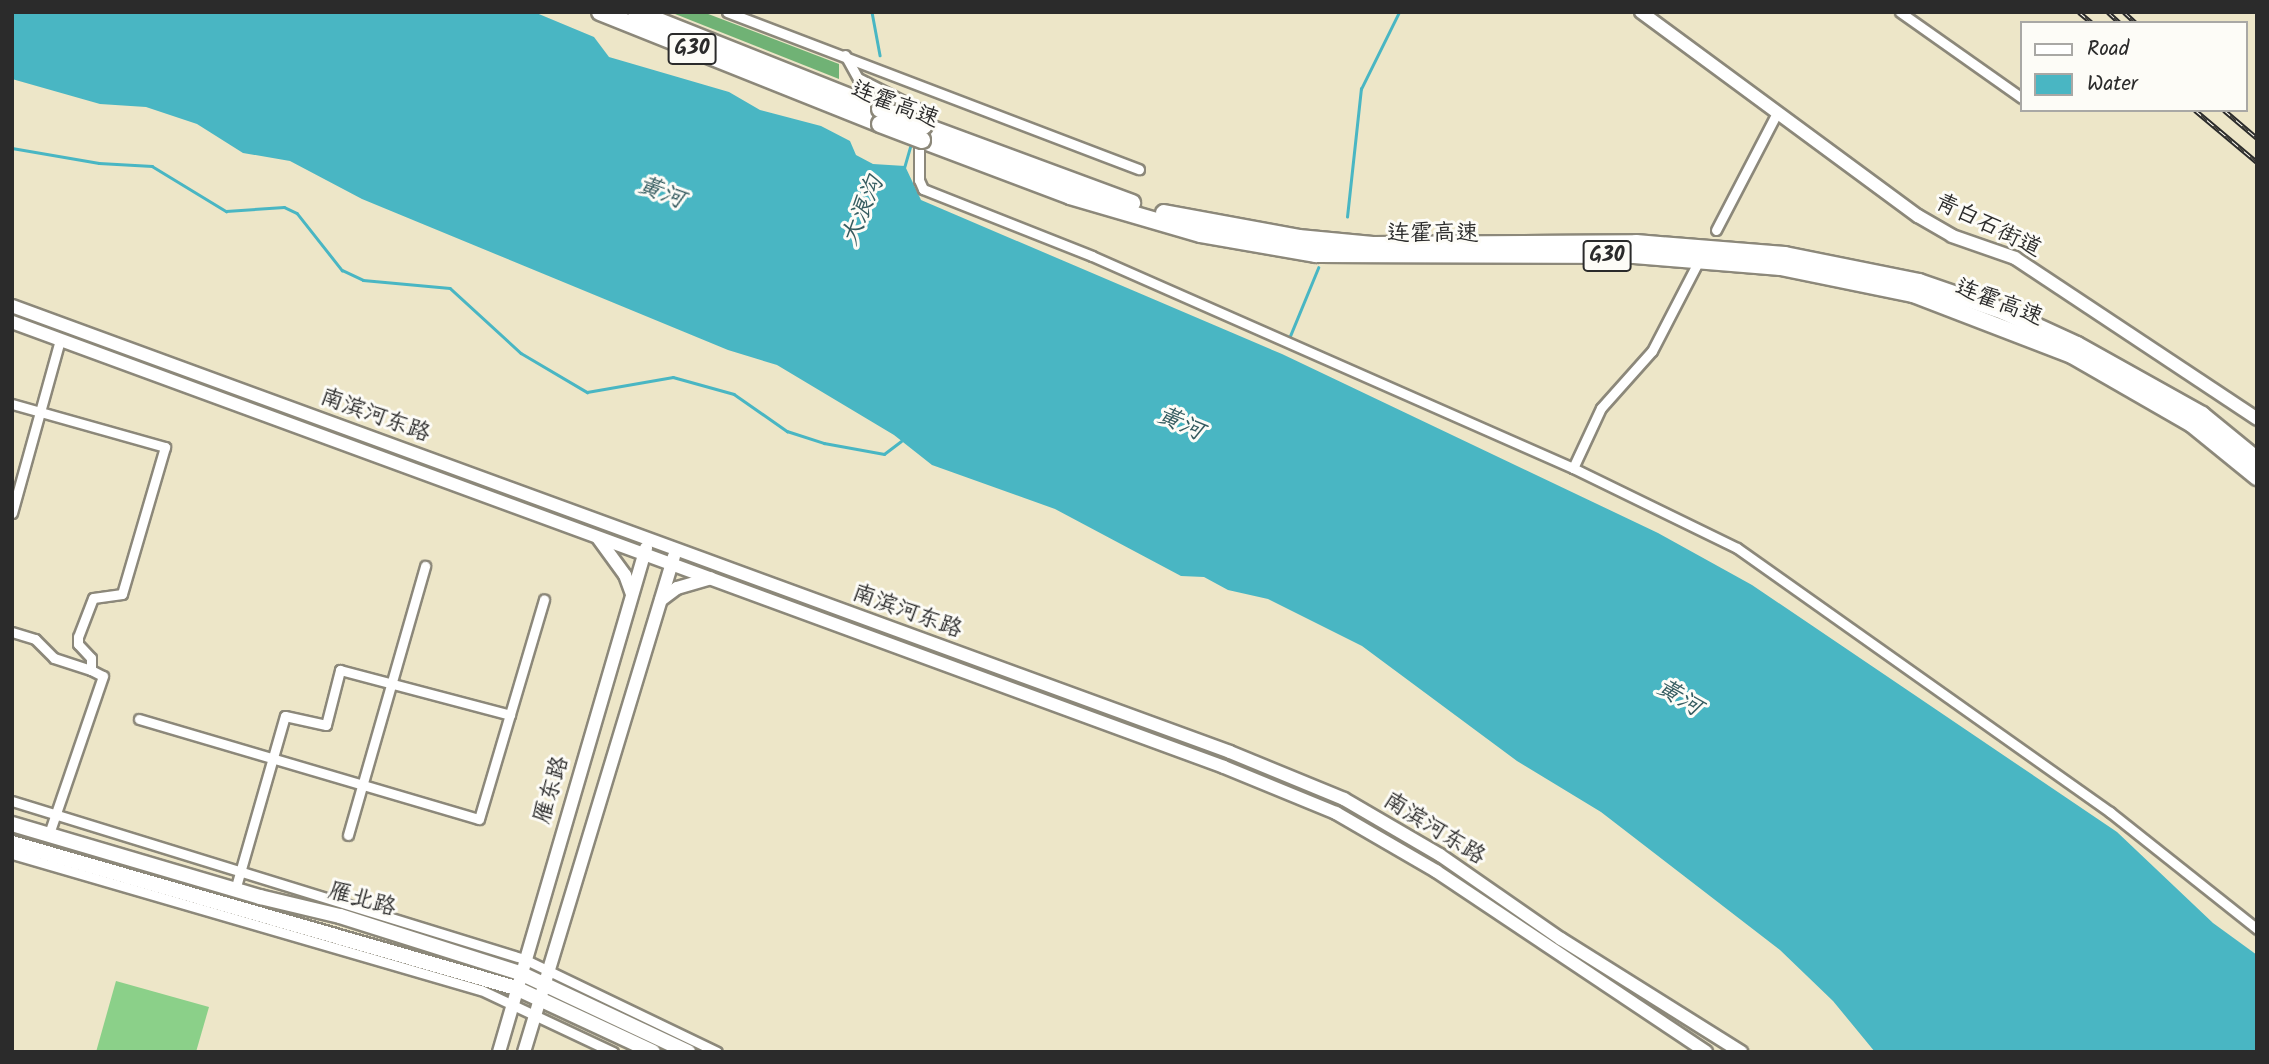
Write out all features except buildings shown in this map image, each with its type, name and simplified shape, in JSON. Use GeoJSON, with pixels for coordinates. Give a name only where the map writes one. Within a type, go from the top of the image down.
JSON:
{"type":"FeatureCollection","features":[{"type":"Feature","properties":{"kind":"highway","name":"连霍高速"},"geometry":{"type":"LineString","coordinates":[[600,12],[880,116],[1070,196],[1200,234],[1316,254],[1634,256],[1781,267],[1913,294],[2072,355],[2192,424],[2257,477]]}},
{"type":"Feature","properties":{"kind":"highway","name":"连霍高速"},"geometry":{"type":"LineString","coordinates":[[636,12],[880,116]]}},
{"type":"Feature","properties":{"kind":"highway","name":"连霍高速"},"geometry":{"type":"LineString","coordinates":[[923,133],[1075,186],[1171,215],[1299,237],[1373,245],[1636,243],[1785,255],[1919,282],[2003,312],[2077,345],[2202,415],[2257,460]]}},
{"type":"Feature","properties":{"kind":"main road","name":"青白石街道"},"geometry":{"type":"LineString","coordinates":[[1641,12],[1918,216],[1952,236],[2015,258],[2257,419]]}},
{"type":"Feature","properties":{"kind":"main road","name":"南滨河东路"},"geometry":{"type":"LineString","coordinates":[[12,306],[1230,752],[1344,799],[1440,855],[1561,939],[1741,1052]]}},
{"type":"Feature","properties":{"kind":"main road"},"geometry":{"type":"LineString","coordinates":[[18,325],[29,313]]}},
{"type":"Feature","properties":{"kind":"main road","name":"南滨河东路"},"geometry":{"type":"LineString","coordinates":[[18,325],[1224,767],[1336,813],[1436,871],[1706,1052]]}},
{"type":"Feature","properties":{"kind":"main road"},"geometry":{"type":"LineString","coordinates":[[598,537],[625,575],[632,594]]}},
{"type":"Feature","properties":{"kind":"main road","name":"雁东路"},"geometry":{"type":"LineString","coordinates":[[499,1052],[648,540]]}},
{"type":"Feature","properties":{"kind":"main road"},"geometry":{"type":"LineString","coordinates":[[524,1052],[676,550]]}},
{"type":"Feature","properties":{"kind":"main road"},"geometry":{"type":"LineString","coordinates":[[661,600],[677,588],[711,578]]}},
{"type":"Feature","properties":{"kind":"main road"},"geometry":{"type":"LineString","coordinates":[[1034,698],[1042,685]]}},
{"type":"Feature","properties":{"kind":"main road","name":"雁北路"},"geometry":{"type":"LineString","coordinates":[[12,824],[235,890],[522,966],[542,991],[653,1052]]}},
{"type":"Feature","properties":{"kind":"main road","name":"雁北路"},"geometry":{"type":"LineString","coordinates":[[12,844],[514,995],[542,991],[688,1052]]}},
{"type":"Feature","properties":{"kind":"street"},"geometry":{"type":"LineString","coordinates":[[727,12],[1139,169]]}},
{"type":"Feature","properties":{"kind":"street"},"geometry":{"type":"LineString","coordinates":[[1900,12],[2021,97]]}},
{"type":"Feature","properties":{"kind":"street"},"geometry":{"type":"LineString","coordinates":[[845,55],[858,78],[919,109],[919,180],[923,189],[1092,257],[1573,468],[1737,548],[2110,812],[2257,929]]}},
{"type":"Feature","properties":{"kind":"street"},"geometry":{"type":"LineString","coordinates":[[1716,230],[1777,113]]}},
{"type":"Feature","properties":{"kind":"street"},"geometry":{"type":"LineString","coordinates":[[1573,468],[1601,408],[1652,351],[1696,267]]}},
{"type":"Feature","properties":{"kind":"street"},"geometry":{"type":"LineString","coordinates":[[12,513],[60,340]]}},
{"type":"Feature","properties":{"kind":"street"},"geometry":{"type":"LineString","coordinates":[[12,404],[165,447],[122,594],[93,598],[78,637],[78,644],[91,658],[91,670]]}},
{"type":"Feature","properties":{"kind":"street"},"geometry":{"type":"LineString","coordinates":[[348,835],[425,566]]}},
{"type":"Feature","properties":{"kind":"street"},"geometry":{"type":"LineString","coordinates":[[139,719],[479,819],[544,599]]}},
{"type":"Feature","properties":{"kind":"street"},"geometry":{"type":"LineString","coordinates":[[12,632],[35,639],[54,658],[103,676],[53,812],[49,834]]}},
{"type":"Feature","properties":{"kind":"street"},"geometry":{"type":"LineString","coordinates":[[235,890],[285,716],[326,726],[340,670],[510,716]]}},
{"type":"Feature","properties":{"kind":"street"},"geometry":{"type":"LineString","coordinates":[[12,801],[241,870],[522,966],[549,970],[717,1052]]}},
{"type":"Feature","properties":{"kind":"street"},"geometry":{"type":"LineString","coordinates":[[12,854],[514,995],[535,1012],[613,1052]]}},
{"type":"Feature","properties":{"kind":"green space"},"geometry":{"type":"Polygon","coordinates":[[[670,12],[703,12],[839,64],[839,79],[670,12]]]}},
{"type":"Feature","properties":{"kind":"green space"},"geometry":{"type":"Polygon","coordinates":[[[116,981],[209,1007],[196,1052],[96,1052],[116,981]]]}},
{"type":"Feature","properties":{"kind":"water","name":"黄河"},"geometry":{"type":"Polygon","coordinates":[[[12,12],[534,12],[594,37],[609,57],[729,92],[760,110],[821,126],[850,141],[856,155],[873,164],[905,166],[921,200],[1282,354],[1658,533],[1752,585],[2117,832],[2213,923],[2257,955],[2257,1052],[1875,1052],[1833,1001],[1780,950],[1601,812],[1517,761],[1362,646],[1268,599],[1228,590],[1204,577],[1181,576],[1055,509],[932,465],[894,435],[777,365],[728,350],[362,199],[290,161],[243,153],[197,124],[146,107],[100,104],[12,79],[12,12]]]}},
{"type":"Feature","properties":{"kind":"waterway","name":"大浪沟"},"geometry":{"type":"LineString","coordinates":[[872,12],[880,55]]}},
{"type":"Feature","properties":{"kind":"waterway"},"geometry":{"type":"LineString","coordinates":[[1347,217],[1361,89],[1399,12]]}},
{"type":"Feature","properties":{"kind":"waterway","name":"大浪沟"},"geometry":{"type":"LineString","coordinates":[[904,168],[911,144]]}},
{"type":"Feature","properties":{"kind":"waterway"},"geometry":{"type":"LineString","coordinates":[[12,148],[99,163],[152,166],[226,211],[284,207],[297,213],[342,270],[363,280],[450,288],[521,353],[587,392],[673,377],[734,394],[787,431],[824,443],[884,454],[901,441]]}},
{"type":"Feature","properties":{"kind":"waterway"},"geometry":{"type":"LineString","coordinates":[[1290,336],[1318,268]]}},
{"type":"Feature","properties":{"kind":"railway"},"geometry":{"type":"LineString","coordinates":[[2079,12],[2090,21]]}},
{"type":"Feature","properties":{"kind":"railway"},"geometry":{"type":"LineString","coordinates":[[2108,12],[2118,21]]}},
{"type":"Feature","properties":{"kind":"railway"},"geometry":{"type":"LineString","coordinates":[[2124,12],[2134,21]]}},
{"type":"Feature","properties":{"kind":"railway"},"geometry":{"type":"LineString","coordinates":[[2197,112],[2257,162]]}},
{"type":"Feature","properties":{"kind":"railway"},"geometry":{"type":"LineString","coordinates":[[2226,112],[2257,138]]}}]}
